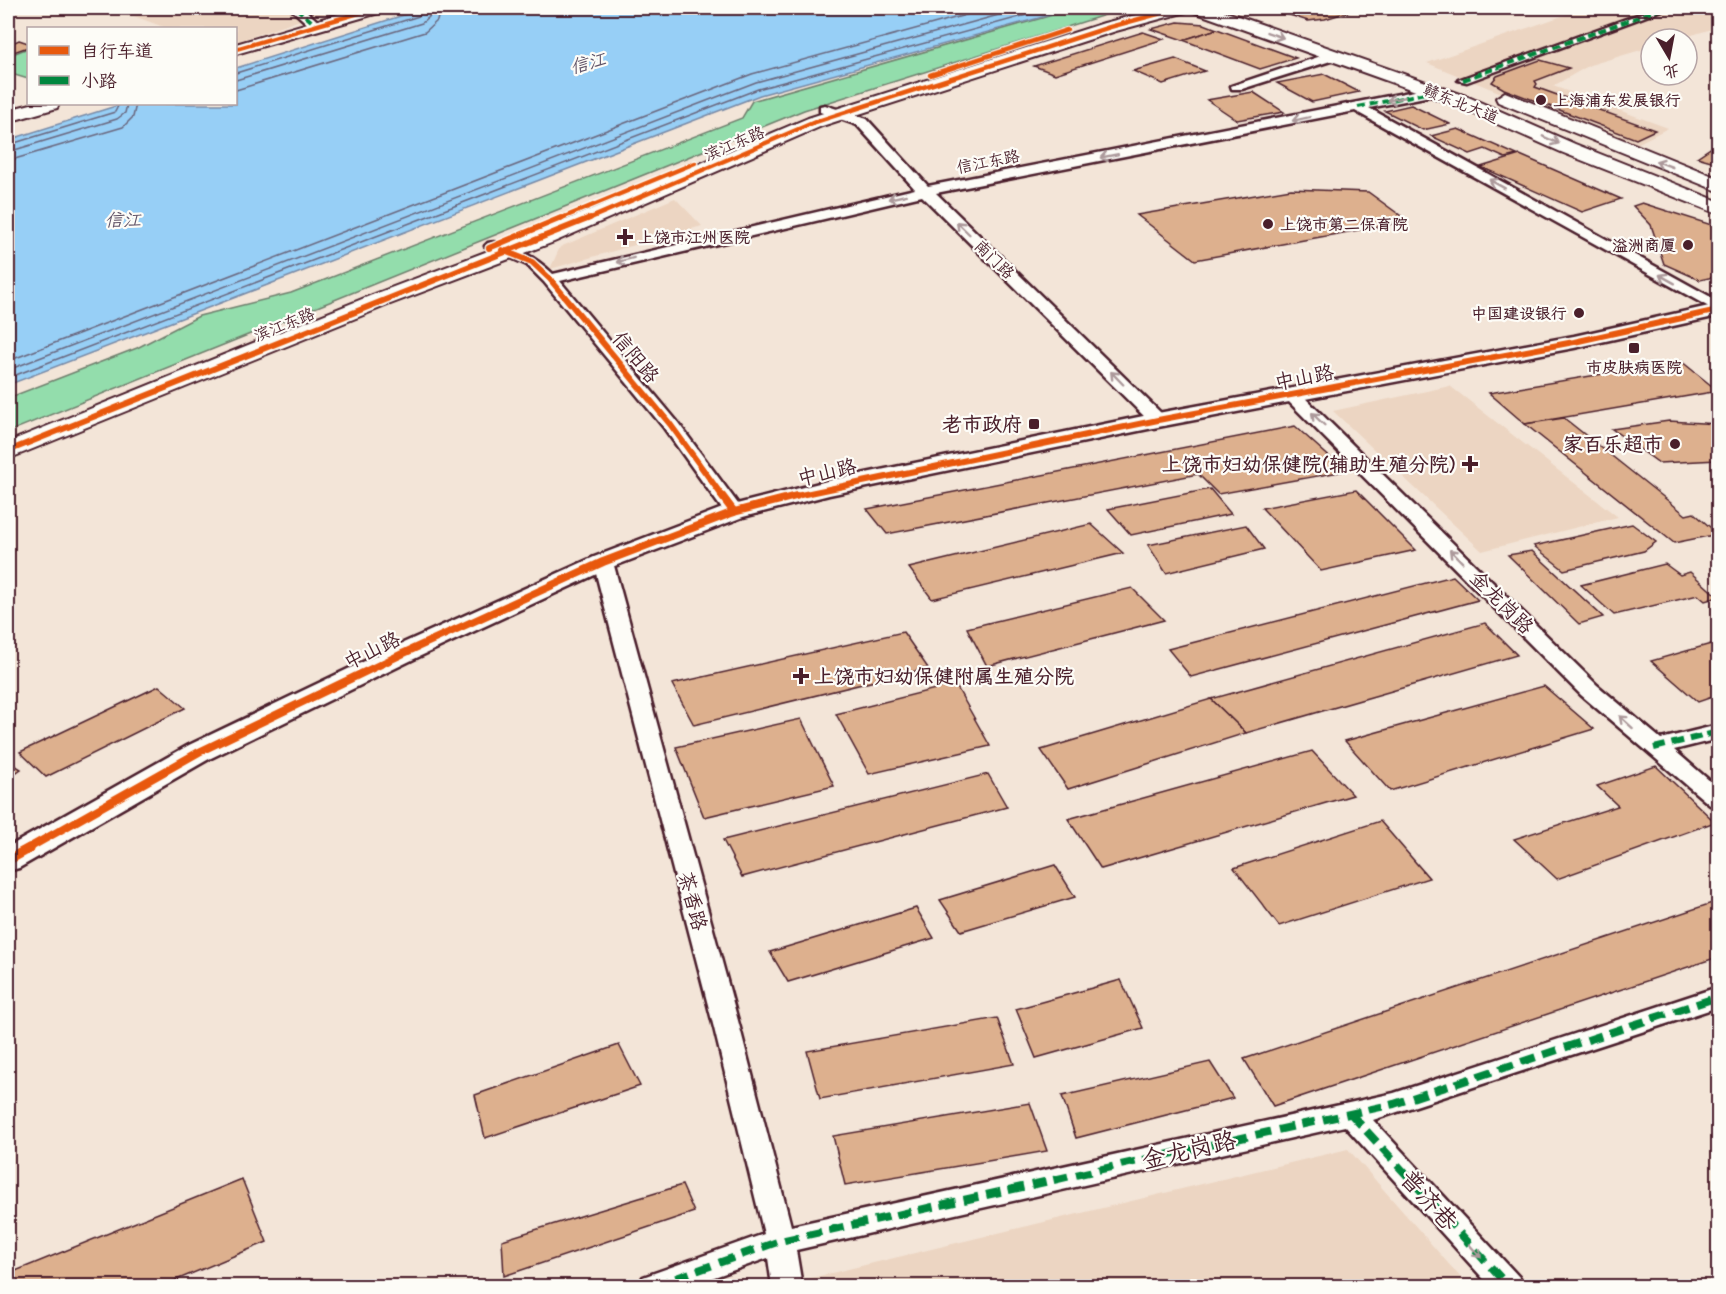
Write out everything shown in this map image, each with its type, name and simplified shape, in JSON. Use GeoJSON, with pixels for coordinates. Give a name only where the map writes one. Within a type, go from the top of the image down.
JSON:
{"type":"FeatureCollection","features":[{"type":"Feature","properties":{"kind":"main road"},"geometry":{"type":"LineString","coordinates":[[237,49],[376,8]]}},
{"type":"Feature","properties":{"kind":"main road","name":"滨江东路"},"geometry":{"type":"LineString","coordinates":[[8,440],[500,249],[815,122],[833,111],[1142,8]]}},
{"type":"Feature","properties":{"kind":"main road","name":"滨江东路"},"geometry":{"type":"LineString","coordinates":[[833,111],[1180,8]]}},
{"type":"Feature","properties":{"kind":"main road","name":"赣东北大道"},"geometry":{"type":"LineString","coordinates":[[1200,8],[1435,92],[1719,208]]}},
{"type":"Feature","properties":{"kind":"main road"},"geometry":{"type":"LineString","coordinates":[[1250,8],[1421,66]]}},
{"type":"Feature","properties":{"kind":"main road"},"geometry":{"type":"LineString","coordinates":[[1442,73],[1719,185]]}},
{"type":"Feature","properties":{"kind":"main road"},"geometry":{"type":"LineString","coordinates":[[8,116],[46,105]]}},
{"type":"Feature","properties":{"kind":"main road","name":"滨江东路"},"geometry":{"type":"LineString","coordinates":[[8,451],[500,249]]}},
{"type":"Feature","properties":{"kind":"street"},"geometry":{"type":"LineString","coordinates":[[296,8],[316,25]]}},
{"type":"Feature","properties":{"kind":"street"},"geometry":{"type":"LineString","coordinates":[[1463,80],[1663,8]]}},
{"type":"Feature","properties":{"kind":"street"},"geometry":{"type":"LineString","coordinates":[[1237,86],[1334,56]]}},
{"type":"Feature","properties":{"kind":"street","name":"信江东路"},"geometry":{"type":"LineString","coordinates":[[550,279],[925,191],[1435,92]]}},
{"type":"Feature","properties":{"kind":"street"},"geometry":{"type":"LineString","coordinates":[[1358,106],[1719,309]]}},
{"type":"Feature","properties":{"kind":"street","name":"南门路"},"geometry":{"type":"LineString","coordinates":[[833,111],[862,122],[925,191],[1158,420]]}},
{"type":"Feature","properties":{"kind":"street","name":"信阳路"},"geometry":{"type":"LineString","coordinates":[[500,249],[532,262],[550,279],[670,424],[735,512]]}},
{"type":"Feature","properties":{"kind":"street","name":"中山路"},"geometry":{"type":"LineString","coordinates":[[8,860],[199,752],[402,654],[603,562],[735,512],[827,488],[1158,420],[1574,342],[1719,309]]}},
{"type":"Feature","properties":{"kind":"street","name":"金龙岗路"},"geometry":{"type":"LineString","coordinates":[[1293,396],[1589,690],[1654,748],[1719,800]]}},
{"type":"Feature","properties":{"kind":"street","name":"茶香路"},"geometry":{"type":"LineString","coordinates":[[603,562],[780,1241],[787,1287]]}},
{"type":"Feature","properties":{"kind":"street"},"geometry":{"type":"LineString","coordinates":[[1654,748],[1719,732]]}},
{"type":"Feature","properties":{"kind":"street","name":"金龙岗路"},"geometry":{"type":"LineString","coordinates":[[654,1287],[780,1241],[1394,1104],[1719,998]]}},
{"type":"Feature","properties":{"kind":"street","name":"普济巷"},"geometry":{"type":"LineString","coordinates":[[1351,1114],[1508,1287]]}},
{"type":"Feature","properties":{"kind":"shaded area"},"geometry":{"type":"Polygon","coordinates":[[[88,8],[352,8],[309,17],[237,42],[237,27],[163,27],[134,16],[88,8]]]}},
{"type":"Feature","properties":{"kind":"shaded area"},"geometry":{"type":"Polygon","coordinates":[[[1585,8],[1718,8],[1718,27],[1699,33],[1699,27],[1639,27],[1639,51],[1590,65],[1553,86],[1668,128],[1633,146],[1427,63],[1585,8]]]}},
{"type":"Feature","properties":{"kind":"shaded area","name":"上饶市江州医院"},"geometry":{"type":"Polygon","coordinates":[[[675,198],[702,226],[550,269],[560,247],[675,198]]]}},
{"type":"Feature","properties":{"kind":"shaded area","name":"上饶市妇幼保健院(辅助生殖分院)"},"geometry":{"type":"Polygon","coordinates":[[[1450,386],[1618,517],[1482,551],[1333,411],[1450,386]]]}},
{"type":"Feature","properties":{"kind":"shaded area"},"geometry":{"type":"Polygon","coordinates":[[[1348,1149],[1468,1286],[781,1286],[786,1284],[1348,1149]]]}},
{"type":"Feature","properties":{"kind":"green space"},"geometry":{"type":"Polygon","coordinates":[[[1077,8],[1127,8],[804,110],[8,432],[8,398],[137,348],[199,316],[291,293],[742,118],[752,101],[1077,8]]]}},
{"type":"Feature","properties":{"kind":"green space"},"geometry":{"type":"Polygon","coordinates":[[[27,48],[27,79],[8,73],[8,56],[27,48]]]}},
{"type":"Feature","properties":{"kind":"water","name":"信江"},"geometry":{"type":"Polygon","coordinates":[[[426,8],[1075,8],[760,95],[8,385],[8,140],[119,105],[237,105],[237,68],[426,8]]]}},
{"type":"Feature","properties":{"kind":"building"},"geometry":{"type":"Polygon","coordinates":[[[1268,8],[1361,8],[1325,19],[1308,21],[1268,8]]]}},
{"type":"Feature","properties":{"kind":"building"},"geometry":{"type":"Polygon","coordinates":[[[1178,22],[1204,24],[1217,29],[1183,40],[1151,29],[1178,22]]]}},
{"type":"Feature","properties":{"kind":"building"},"geometry":{"type":"Polygon","coordinates":[[[1217,29],[1296,58],[1260,69],[1183,40],[1217,29]]]}},
{"type":"Feature","properties":{"kind":"building"},"geometry":{"type":"Polygon","coordinates":[[[1143,32],[1164,39],[1055,74],[1034,66],[1143,32]]]}},
{"type":"Feature","properties":{"kind":"building"},"geometry":{"type":"Polygon","coordinates":[[[19,40],[27,43],[27,47],[8,54],[8,45],[19,40]]]}},
{"type":"Feature","properties":{"kind":"building"},"geometry":{"type":"Polygon","coordinates":[[[1175,59],[1205,71],[1163,84],[1133,71],[1175,59]]]}},
{"type":"Feature","properties":{"kind":"building"},"geometry":{"type":"Polygon","coordinates":[[[1540,60],[1569,68],[1535,81],[1537,84],[1535,87],[1655,130],[1636,139],[1504,89],[1492,82],[1497,76],[1540,60]]]}},
{"type":"Feature","properties":{"kind":"building"},"geometry":{"type":"Polygon","coordinates":[[[1324,74],[1359,92],[1312,102],[1277,83],[1324,74]]]}},
{"type":"Feature","properties":{"kind":"building"},"geometry":{"type":"Polygon","coordinates":[[[1253,92],[1284,112],[1237,120],[1207,100],[1253,92]]]}},
{"type":"Feature","properties":{"kind":"building"},"geometry":{"type":"Polygon","coordinates":[[[1411,105],[1450,124],[1423,130],[1385,111],[1411,105]]]}},
{"type":"Feature","properties":{"kind":"building"},"geometry":{"type":"Polygon","coordinates":[[[1458,129],[1517,155],[1505,158],[1485,149],[1470,154],[1431,136],[1458,129]]]}},
{"type":"Feature","properties":{"kind":"building"},"geometry":{"type":"Polygon","coordinates":[[[1718,143],[1718,163],[1697,157],[1718,143]]]}},
{"type":"Feature","properties":{"kind":"building"},"geometry":{"type":"Polygon","coordinates":[[[1520,155],[1621,199],[1582,212],[1481,167],[1520,155]]]}},
{"type":"Feature","properties":{"kind":"building","name":"上饶市第二保育院"},"geometry":{"type":"Polygon","coordinates":[[[1291,189],[1368,192],[1408,221],[1195,260],[1137,215],[1291,189]]]}},
{"type":"Feature","properties":{"kind":"building","name":"溢洲商厦"},"geometry":{"type":"Polygon","coordinates":[[[1642,203],[1718,227],[1718,276],[1700,280],[1664,264],[1651,225],[1633,206],[1642,203]]]}},
{"type":"Feature","properties":{"kind":"building"},"geometry":{"type":"Polygon","coordinates":[[[1681,361],[1718,391],[1525,424],[1489,393],[1681,361]]]}},
{"type":"Feature","properties":{"kind":"building"},"geometry":{"type":"Polygon","coordinates":[[[1564,418],[1686,515],[1694,513],[1718,534],[1674,543],[1525,424],[1564,418]]]}},
{"type":"Feature","properties":{"kind":"building","name":"家百乐超市"},"geometry":{"type":"Polygon","coordinates":[[[1669,421],[1718,424],[1718,460],[1659,463],[1612,429],[1669,421]]]}},
{"type":"Feature","properties":{"kind":"building"},"geometry":{"type":"Polygon","coordinates":[[[1295,426],[1345,471],[1218,494],[1198,474],[887,534],[867,509],[1295,426]]]}},
{"type":"Feature","properties":{"kind":"building"},"geometry":{"type":"Polygon","coordinates":[[[1210,489],[1231,514],[1131,535],[1108,509],[1210,489]]]}},
{"type":"Feature","properties":{"kind":"building"},"geometry":{"type":"Polygon","coordinates":[[[1356,490],[1416,550],[1321,571],[1262,508],[1356,490]]]}},
{"type":"Feature","properties":{"kind":"building"},"geometry":{"type":"Polygon","coordinates":[[[1091,524],[1123,553],[932,599],[909,568],[1091,524]]]}},
{"type":"Feature","properties":{"kind":"building"},"geometry":{"type":"Polygon","coordinates":[[[1632,524],[1656,542],[1644,551],[1564,570],[1534,546],[1632,524]]]}},
{"type":"Feature","properties":{"kind":"building"},"geometry":{"type":"Polygon","coordinates":[[[1246,525],[1264,549],[1166,573],[1148,545],[1246,525]]]}},
{"type":"Feature","properties":{"kind":"building"},"geometry":{"type":"Polygon","coordinates":[[[1532,551],[1603,617],[1579,624],[1508,555],[1532,551]]]}},
{"type":"Feature","properties":{"kind":"building"},"geometry":{"type":"Polygon","coordinates":[[[1665,564],[1680,575],[1690,572],[1718,597],[1705,601],[1698,595],[1614,615],[1581,585],[1665,564]]]}},
{"type":"Feature","properties":{"kind":"building"},"geometry":{"type":"Polygon","coordinates":[[[1453,576],[1478,600],[1191,677],[1168,649],[1453,576]]]}},
{"type":"Feature","properties":{"kind":"building"},"geometry":{"type":"Polygon","coordinates":[[[1132,588],[1164,620],[987,666],[967,628],[1132,588]]]}},
{"type":"Feature","properties":{"kind":"building"},"geometry":{"type":"Polygon","coordinates":[[[1485,623],[1517,655],[1246,733],[1211,699],[1485,623]]]}},
{"type":"Feature","properties":{"kind":"building","name":"上饶市妇幼保健附属生殖分院"},"geometry":{"type":"Polygon","coordinates":[[[903,632],[928,668],[694,725],[672,684],[903,632]]]}},
{"type":"Feature","properties":{"kind":"building"},"geometry":{"type":"Polygon","coordinates":[[[1718,642],[1718,695],[1698,702],[1651,661],[1718,642]]]}},
{"type":"Feature","properties":{"kind":"building"},"geometry":{"type":"Polygon","coordinates":[[[955,684],[990,746],[869,774],[836,714],[955,684]]]}},
{"type":"Feature","properties":{"kind":"building"},"geometry":{"type":"Polygon","coordinates":[[[159,686],[185,708],[46,777],[20,752],[159,686]]]}},
{"type":"Feature","properties":{"kind":"building"},"geometry":{"type":"Polygon","coordinates":[[[1544,686],[1594,729],[1390,791],[1345,741],[1544,686]]]}},
{"type":"Feature","properties":{"kind":"building"},"geometry":{"type":"Polygon","coordinates":[[[1211,699],[1246,733],[1068,789],[1041,750],[1211,699]]]}},
{"type":"Feature","properties":{"kind":"building"},"geometry":{"type":"Polygon","coordinates":[[[801,719],[834,786],[704,817],[676,747],[801,719]]]}},
{"type":"Feature","properties":{"kind":"building"},"geometry":{"type":"Polygon","coordinates":[[[1312,751],[1353,795],[1101,869],[1068,819],[1312,751]]]}},
{"type":"Feature","properties":{"kind":"building"},"geometry":{"type":"Polygon","coordinates":[[[8,761],[21,769],[8,778],[8,761]]]}},
{"type":"Feature","properties":{"kind":"building"},"geometry":{"type":"Polygon","coordinates":[[[1656,766],[1715,822],[1557,879],[1514,839],[1618,806],[1597,786],[1656,766]]]}},
{"type":"Feature","properties":{"kind":"building"},"geometry":{"type":"Polygon","coordinates":[[[988,774],[1007,807],[742,877],[723,840],[988,774]]]}},
{"type":"Feature","properties":{"kind":"building"},"geometry":{"type":"Polygon","coordinates":[[[1380,821],[1429,878],[1279,926],[1234,868],[1380,821]]]}},
{"type":"Feature","properties":{"kind":"building"},"geometry":{"type":"Polygon","coordinates":[[[1055,865],[1075,897],[961,931],[940,900],[1055,865]]]}},
{"type":"Feature","properties":{"kind":"building"},"geometry":{"type":"Polygon","coordinates":[[[1718,901],[1718,957],[1273,1106],[1244,1059],[1718,901]]]}},
{"type":"Feature","properties":{"kind":"building"},"geometry":{"type":"Polygon","coordinates":[[[916,908],[934,938],[788,982],[770,952],[916,908]]]}},
{"type":"Feature","properties":{"kind":"building"},"geometry":{"type":"Polygon","coordinates":[[[1121,980],[1143,1028],[1036,1058],[1016,1009],[1121,980]]]}},
{"type":"Feature","properties":{"kind":"building"},"geometry":{"type":"Polygon","coordinates":[[[997,1018],[1014,1064],[820,1099],[807,1051],[997,1018]]]}},
{"type":"Feature","properties":{"kind":"building"},"geometry":{"type":"Polygon","coordinates":[[[619,1045],[640,1086],[485,1138],[475,1095],[619,1045]]]}},
{"type":"Feature","properties":{"kind":"building"},"geometry":{"type":"Polygon","coordinates":[[[1210,1062],[1233,1098],[1076,1138],[1062,1096],[1210,1062]]]}},
{"type":"Feature","properties":{"kind":"building"},"geometry":{"type":"Polygon","coordinates":[[[1030,1103],[1047,1151],[845,1185],[833,1136],[1030,1103]]]}},
{"type":"Feature","properties":{"kind":"building"},"geometry":{"type":"Polygon","coordinates":[[[242,1179],[267,1242],[162,1286],[8,1286],[8,1274],[242,1179]]]}},
{"type":"Feature","properties":{"kind":"building"},"geometry":{"type":"Polygon","coordinates":[[[682,1185],[694,1212],[504,1276],[502,1240],[682,1185]]]}},
{"type":"Feature","properties":{"kind":"marked path"},"geometry":{"type":"LineString","coordinates":[[296,8],[316,25]]}},
{"type":"Feature","properties":{"kind":"marked path"},"geometry":{"type":"LineString","coordinates":[[1463,80],[1663,8]]}},
{"type":"Feature","properties":{"kind":"marked path"},"geometry":{"type":"LineString","coordinates":[[1358,107],[1435,91]]}},
{"type":"Feature","properties":{"kind":"marked path"},"geometry":{"type":"LineString","coordinates":[[1654,748],[1718,732]]}},
{"type":"Feature","properties":{"kind":"marked path"},"geometry":{"type":"LineString","coordinates":[[654,1286],[780,1241],[1394,1104],[1718,997]]}},
{"type":"Feature","properties":{"kind":"marked path"},"geometry":{"type":"LineString","coordinates":[[1351,1114],[1508,1286]]}},
{"type":"Feature","properties":{"kind":"cycle path"},"geometry":{"type":"LineString","coordinates":[[237,49],[376,8]]}},
{"type":"Feature","properties":{"kind":"cycle path"},"geometry":{"type":"LineString","coordinates":[[8,451],[380,300],[546,237],[815,122],[1110,27],[1180,8]]}},
{"type":"Feature","properties":{"kind":"cycle path"},"geometry":{"type":"LineString","coordinates":[[930,75],[1067,30]]}},
{"type":"Feature","properties":{"kind":"cycle path"},"geometry":{"type":"LineString","coordinates":[[489,248],[695,163]]}},
{"type":"Feature","properties":{"kind":"cycle path"},"geometry":{"type":"LineString","coordinates":[[502,250],[532,262],[550,279],[670,424],[734,512]]}},
{"type":"Feature","properties":{"kind":"cycle path"},"geometry":{"type":"LineString","coordinates":[[8,860],[199,752],[402,654],[603,562],[734,512],[827,488],[1158,420],[1574,342],[1718,310]]}},
{"type":"Feature","properties":{"kind":"place","name":"上海浦东发展银行"},"geometry":{"type":"Point","coordinates":[1541,100]}},
{"type":"Feature","properties":{"kind":"place","name":"上饶市第二保育院"},"geometry":{"type":"Point","coordinates":[1268,224]}},
{"type":"Feature","properties":{"kind":"place","name":"上饶市江州医院"},"geometry":{"type":"Point","coordinates":[625,237]}},
{"type":"Feature","properties":{"kind":"place","name":"溢洲商厦"},"geometry":{"type":"Point","coordinates":[1688,245]}},
{"type":"Feature","properties":{"kind":"place","name":"中国建设银行"},"geometry":{"type":"Point","coordinates":[1579,313]}},
{"type":"Feature","properties":{"kind":"place","name":"市皮肤病医院"},"geometry":{"type":"Point","coordinates":[1634,348]}},
{"type":"Feature","properties":{"kind":"place","name":"老市政府"},"geometry":{"type":"Point","coordinates":[1034,424]}},
{"type":"Feature","properties":{"kind":"place","name":"家百乐超市"},"geometry":{"type":"Point","coordinates":[1675,444]}},
{"type":"Feature","properties":{"kind":"place","name":"上饶市妇幼保健院(辅助生殖分院)"},"geometry":{"type":"Point","coordinates":[1470,464]}},
{"type":"Feature","properties":{"kind":"place","name":"上饶市妇幼保健附属生殖分院"},"geometry":{"type":"Point","coordinates":[801,676]}}]}
